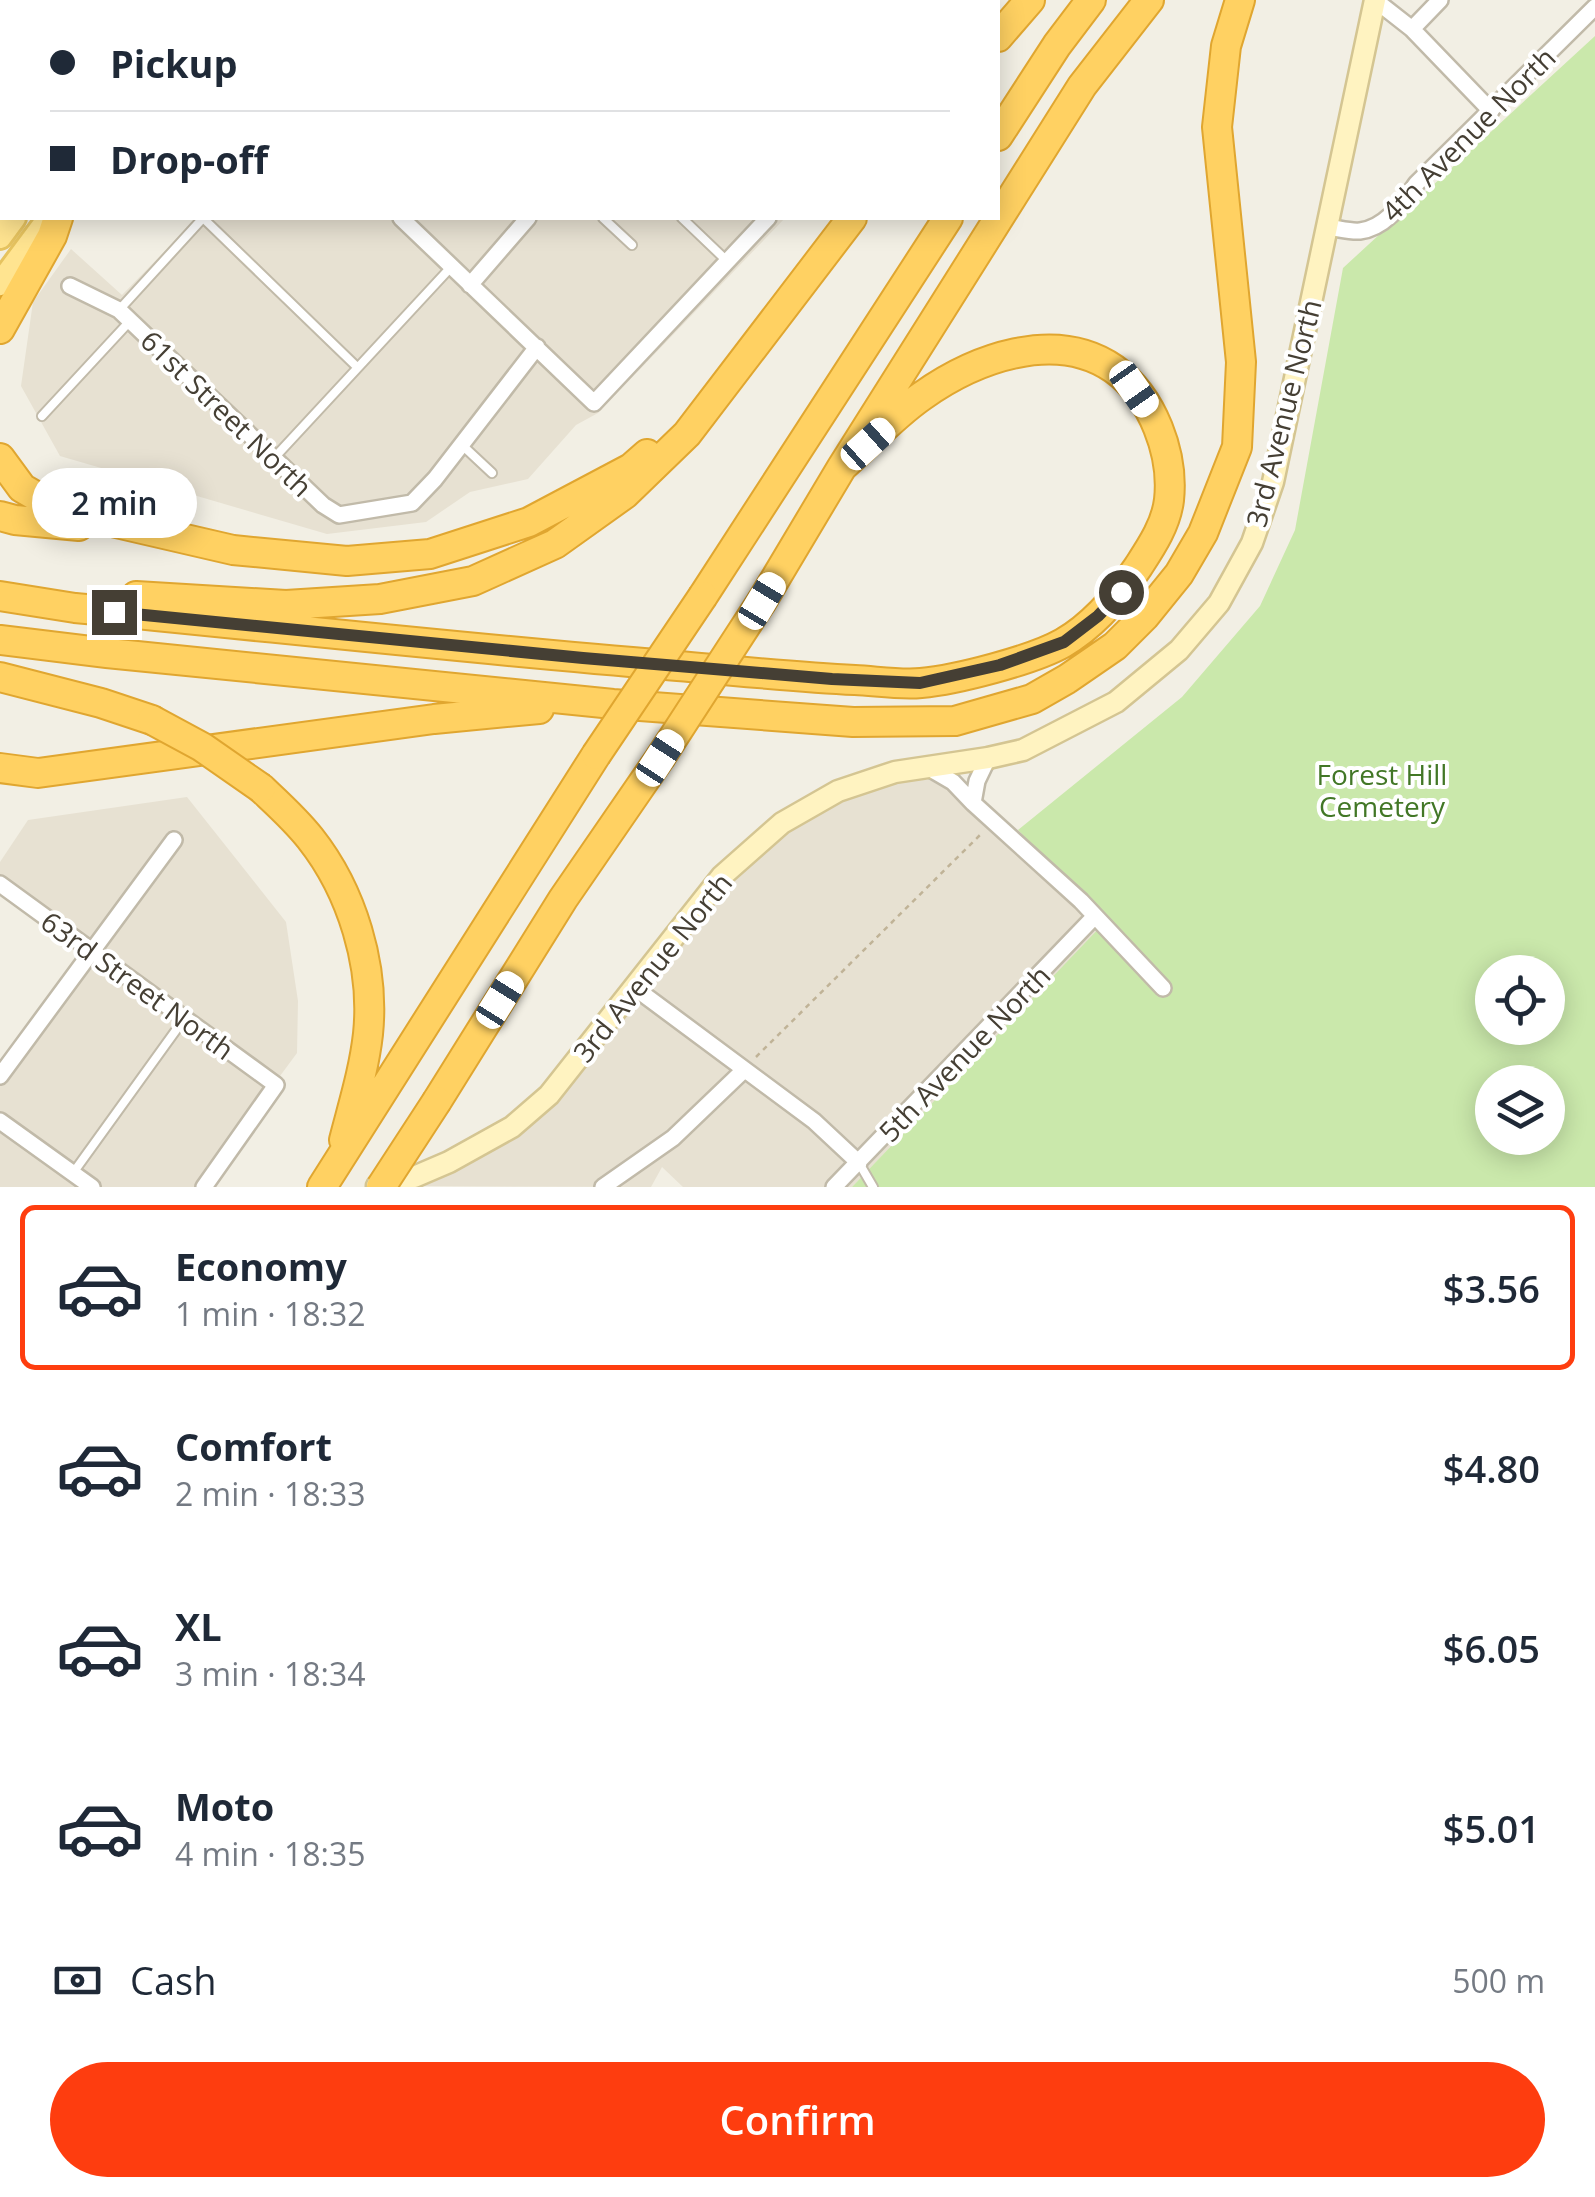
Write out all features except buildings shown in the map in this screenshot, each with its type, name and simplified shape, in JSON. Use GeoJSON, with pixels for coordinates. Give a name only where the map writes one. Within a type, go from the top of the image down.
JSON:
{"type":"FeatureCollection","features":[{"type":"Feature","properties":{"kind":"highway"},"geometry":{"type":"LineString","coordinates":[[1000,36],[1030,0]]}},
{"type":"Feature","properties":{"kind":"highway"},"geometry":{"type":"LineString","coordinates":[[1000,133],[1090,0]]}},
{"type":"Feature","properties":{"kind":"highway"},"geometry":{"type":"LineString","coordinates":[[1000,216],[1082,86],[1149,0]]}},
{"type":"Feature","properties":{"kind":"highway"},"geometry":{"type":"LineString","coordinates":[[0,640],[614,704],[853,722],[956,721],[1032,699],[1115,646],[1146,616],[1179,574],[1203,534],[1236,447],[1241,362],[1217,127],[1226,46],[1240,0]]}},
{"type":"Feature","properties":{"kind":"highway"},"geometry":{"type":"LineString","coordinates":[[0,583],[136,596],[286,604],[380,599],[473,581],[554,544],[625,494],[688,434],[850,220]]}},
{"type":"Feature","properties":{"kind":"highway"},"geometry":{"type":"LineString","coordinates":[[322,1187],[596,756],[947,220]]}},
{"type":"Feature","properties":{"kind":"highway"},"geometry":{"type":"LineString","coordinates":[[378,1187],[437,1101],[563,899],[762,601],[998,220]]}},
{"type":"Feature","properties":{"kind":"highway"},"geometry":{"type":"LineString","coordinates":[[0,329],[52,236],[42,221]]}},
{"type":"Feature","properties":{"kind":"highway"},"geometry":{"type":"LineString","coordinates":[[0,596],[75,608],[583,658],[920,683],[1031,655],[1064,642],[1098,616],[1121,592],[1154,543],[1168,510],[1171,479],[1150,411],[1134,389],[1115,370],[1068,351],[1034,350],[984,362],[954,376],[919,398],[842,467]]}},
{"type":"Feature","properties":{"kind":"highway"},"geometry":{"type":"LineString","coordinates":[[0,458],[22,488],[60,510],[233,550],[347,561],[430,554],[529,522],[631,468],[726,383]]}},
{"type":"Feature","properties":{"kind":"highway"},"geometry":{"type":"LineString","coordinates":[[0,516],[71,526],[120,524]]}},
{"type":"Feature","properties":{"kind":"highway"},"geometry":{"type":"LineString","coordinates":[[0,677],[152,720],[202,746],[261,788],[318,849],[342,889],[355,926],[365,963],[369,1014],[366,1048],[338,1163]]}},
{"type":"Feature","properties":{"kind":"highway"},"geometry":{"type":"LineString","coordinates":[[0,768],[38,773],[434,718],[614,704]]}},
{"type":"Feature","properties":{"kind":"main road"},"geometry":{"type":"LineString","coordinates":[[0,284],[42,221]]}},
{"type":"Feature","properties":{"kind":"street"},"geometry":{"type":"LineString","coordinates":[[1375,0],[1412,29],[1491,112]]}},
{"type":"Feature","properties":{"kind":"street","name":"3rd Avenue North"},"geometry":{"type":"LineString","coordinates":[[378,1187],[420,1182],[512,1127],[549,1094],[722,876],[782,822],[838,792],[895,772],[1023,750],[1116,702],[1179,650],[1218,602],[1252,543],[1273,482],[1375,0]]}},
{"type":"Feature","properties":{"kind":"street"},"geometry":{"type":"LineString","coordinates":[[1412,29],[1440,0]]}},
{"type":"Feature","properties":{"kind":"street","name":"4th Avenue North"},"geometry":{"type":"LineString","coordinates":[[1326,226],[1360,231],[1394,212],[1417,183],[1595,6]]}},
{"type":"Feature","properties":{"kind":"street"},"geometry":{"type":"LineString","coordinates":[[404,220],[594,403],[766,220]]}},
{"type":"Feature","properties":{"kind":"street"},"geometry":{"type":"LineString","coordinates":[[470,285],[526,220]]}},
{"type":"Feature","properties":{"kind":"street","name":"61st Street North"},"geometry":{"type":"LineString","coordinates":[[70,286],[124,316],[338,515],[412,503],[461,444]]}},
{"type":"Feature","properties":{"kind":"street"},"geometry":{"type":"LineString","coordinates":[[461,444],[537,347]]}},
{"type":"Feature","properties":{"kind":"street"},"geometry":{"type":"LineString","coordinates":[[974,803],[977,781],[988,758]]}},
{"type":"Feature","properties":{"kind":"street"},"geometry":{"type":"LineString","coordinates":[[929,768],[953,782],[1081,901],[1164,988]]}},
{"type":"Feature","properties":{"kind":"street"},"geometry":{"type":"LineString","coordinates":[[0,1076],[174,840]]}},
{"type":"Feature","properties":{"kind":"street","name":"63rd Street North"},"geometry":{"type":"LineString","coordinates":[[0,884],[276,1085],[204,1187]]}},
{"type":"Feature","properties":{"kind":"street","name":"5th Avenue North"},"geometry":{"type":"LineString","coordinates":[[834,1187],[1094,917]]}},
{"type":"Feature","properties":{"kind":"street"},"geometry":{"type":"LineString","coordinates":[[635,988],[814,1121],[858,1163]]}},
{"type":"Feature","properties":{"kind":"street"},"geometry":{"type":"LineString","coordinates":[[604,1187],[673,1138],[744,1070]]}},
{"type":"Feature","properties":{"kind":"street"},"geometry":{"type":"LineString","coordinates":[[0,1121],[92,1187]]}},
{"type":"Feature","properties":{"kind":"lane"},"geometry":{"type":"LineString","coordinates":[[42,416],[201,220]]}},
{"type":"Feature","properties":{"kind":"lane"},"geometry":{"type":"LineString","coordinates":[[205,220],[357,367]]}},
{"type":"Feature","properties":{"kind":"lane"},"geometry":{"type":"LineString","coordinates":[[605,220],[632,245]]}},
{"type":"Feature","properties":{"kind":"lane"},"geometry":{"type":"LineString","coordinates":[[684,220],[728,261]]}},
{"type":"Feature","properties":{"kind":"lane"},"geometry":{"type":"LineString","coordinates":[[274,457],[452,266]]}},
{"type":"Feature","properties":{"kind":"lane"},"geometry":{"type":"LineString","coordinates":[[461,444],[492,473]]}},
{"type":"Feature","properties":{"kind":"lane"},"geometry":{"type":"LineString","coordinates":[[72,1174],[184,1018]]}},
{"type":"Feature","properties":{"kind":"lane"},"geometry":{"type":"LineString","coordinates":[[858,1163],[873,1187]]}},
{"type":"Feature","properties":{"kind":"path"},"geometry":{"type":"LineString","coordinates":[[744,1070],[993,822]]}},
{"type":"Feature","properties":{"kind":"shaded area"},"geometry":{"type":"Polygon","coordinates":[[[195,220],[783,220],[598,413],[576,425],[528,479],[470,492],[426,522],[327,534],[60,456],[21,386],[33,302],[71,249],[122,295],[195,220]]]}},
{"type":"Feature","properties":{"kind":"shaded area"},"geometry":{"type":"Polygon","coordinates":[[[930,779],[1018,830],[1106,922],[852,1187],[683,1187],[662,1167],[651,1187],[417,1186],[453,1172],[518,1136],[557,1102],[729,884],[788,831],[842,801],[898,782],[930,779]]]}},
{"type":"Feature","properties":{"kind":"shaded area"},"geometry":{"type":"Polygon","coordinates":[[[187,797],[286,922],[298,1001],[297,1053],[198,1187],[0,1187],[0,1063],[89,939],[0,877],[0,862],[28,820],[187,797]]]}},
{"type":"Feature","properties":{"kind":"green space","name":"Forest Hill Cemetery"},"geometry":{"type":"Polygon","coordinates":[[[1595,36],[1595,1187],[852,1187],[1105,922],[1018,830],[1182,697],[1260,606],[1295,530],[1343,268],[1595,36]]]}},
{"type":"Feature","properties":{"kind":"route"},"geometry":{"type":"LineString","coordinates":[[114,612],[583,658],[920,683],[1000,665],[1064,642],[1121,592]]}}]}
